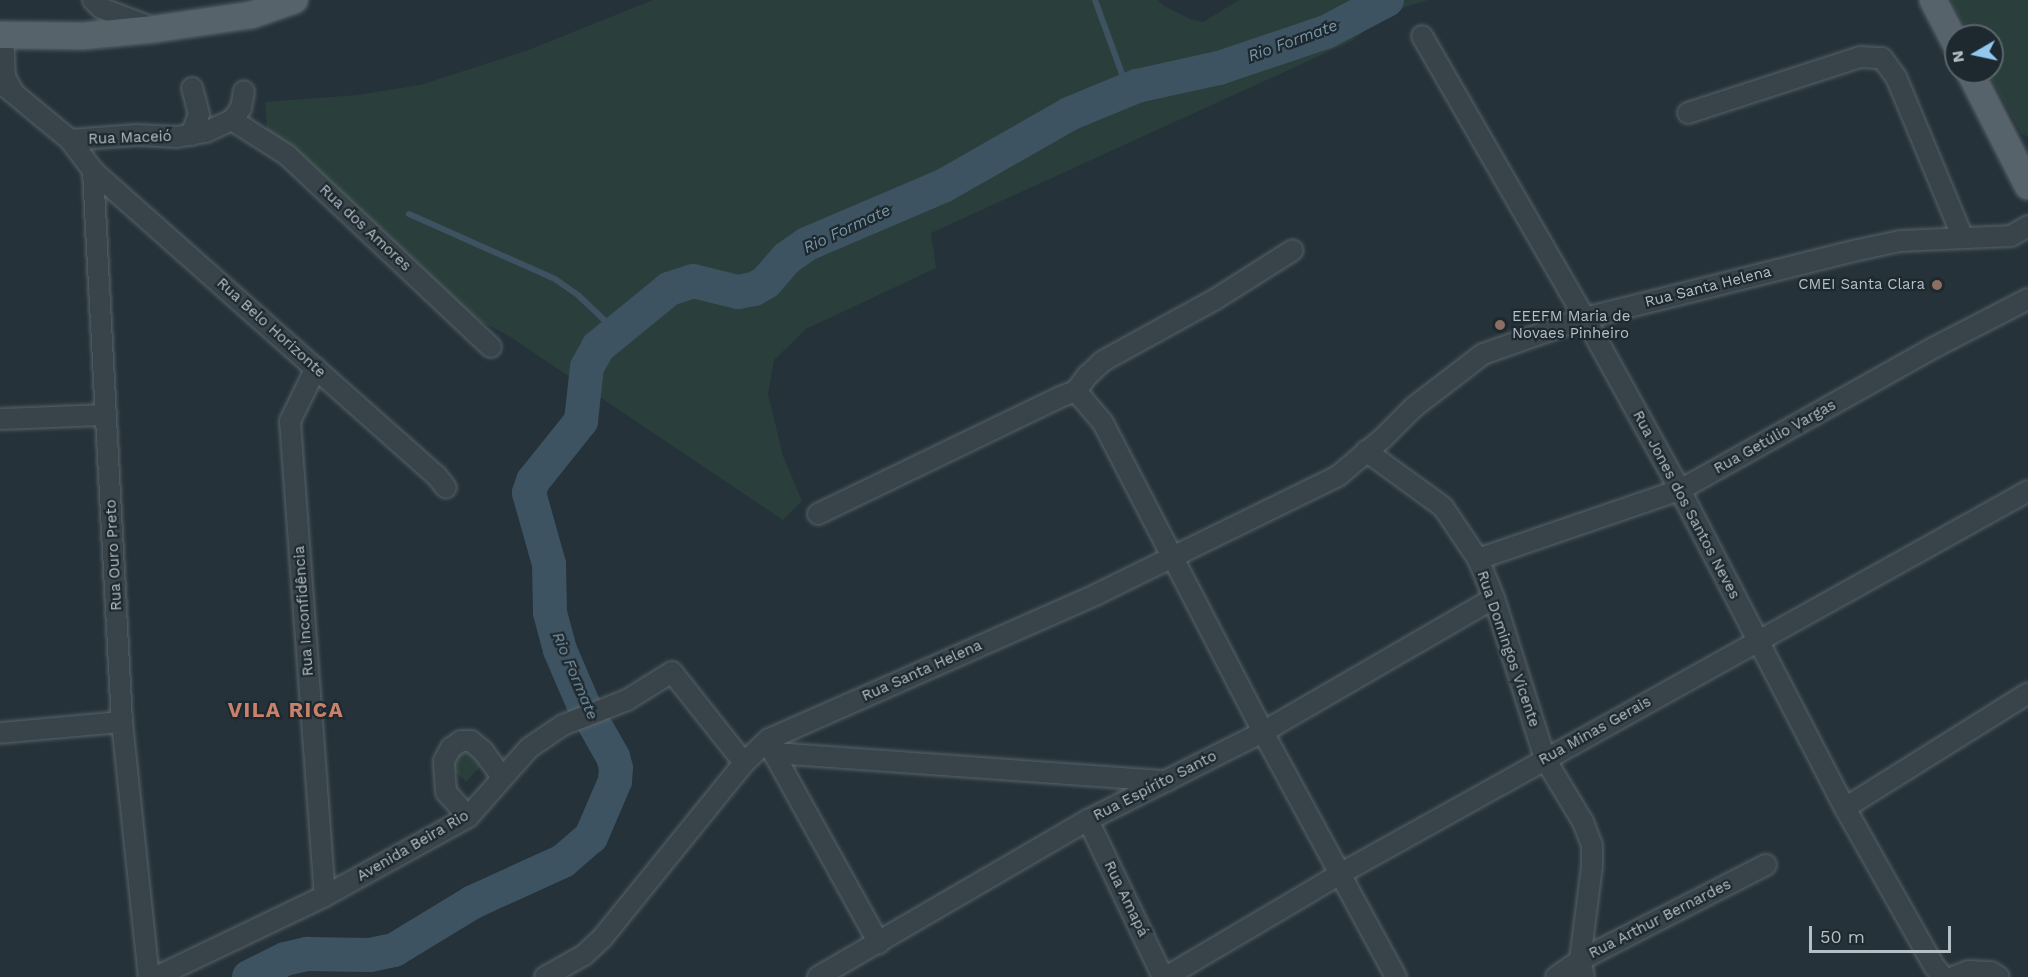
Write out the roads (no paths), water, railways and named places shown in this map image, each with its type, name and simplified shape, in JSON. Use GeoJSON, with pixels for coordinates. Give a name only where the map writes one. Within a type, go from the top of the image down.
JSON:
{"type":"FeatureCollection","features":[{"type":"Feature","properties":{"kind":"main road"},"geometry":{"type":"LineString","coordinates":[[2,35],[83,36],[155,29],[250,15],[294,0]]}},
{"type":"Feature","properties":{"kind":"main road"},"geometry":{"type":"LineString","coordinates":[[1933,0],[1946,24]]}},
{"type":"Feature","properties":{"kind":"main road"},"geometry":{"type":"LineString","coordinates":[[1977,84],[2028,186]]}},
{"type":"Feature","properties":{"kind":"main road"},"geometry":{"type":"LineString","coordinates":[[1994,116],[2028,149]]}},
{"type":"Feature","properties":{"kind":"street"},"geometry":{"type":"LineString","coordinates":[[93,0],[101,8],[155,29]]}},
{"type":"Feature","properties":{"kind":"street","name":"Rua Maceió"},"geometry":{"type":"LineString","coordinates":[[2,35],[7,88],[70,140],[191,135],[206,132],[232,120]]}},
{"type":"Feature","properties":{"kind":"street","name":"Rua Jones dos Santos Neves"},"geometry":{"type":"LineString","coordinates":[[1422,36],[1585,318],[1680,490],[1845,808],[1934,966],[1944,977]]}},
{"type":"Feature","properties":{"kind":"street"},"geometry":{"type":"LineString","coordinates":[[1688,113],[1860,57],[1882,58],[1896,77],[1963,238]]}},
{"type":"Feature","properties":{"kind":"street","name":"Rua Maceió"},"geometry":{"type":"LineString","coordinates":[[191,135],[199,114],[192,88]]}},
{"type":"Feature","properties":{"kind":"street"},"geometry":{"type":"LineString","coordinates":[[232,120],[241,108],[244,91]]}},
{"type":"Feature","properties":{"kind":"street","name":"Rua dos Amores"},"geometry":{"type":"LineString","coordinates":[[232,120],[287,155],[491,347]]}},
{"type":"Feature","properties":{"kind":"street"},"geometry":{"type":"LineString","coordinates":[[70,140],[93,171]]}},
{"type":"Feature","properties":{"kind":"street","name":"Rua Belo Horizonte"},"geometry":{"type":"LineString","coordinates":[[93,171],[436,475],[446,488]]}},
{"type":"Feature","properties":{"kind":"street","name":"Rua Ouro Preto"},"geometry":{"type":"LineString","coordinates":[[93,171],[122,722],[149,977]]}},
{"type":"Feature","properties":{"kind":"street","name":"Rua Santa Helena"},"geometry":{"type":"LineString","coordinates":[[544,977],[584,955],[603,938],[744,763],[770,747],[1097,594],[1338,476],[1383,438],[1414,407],[1483,354],[1585,318],[1900,241],[2011,236],[2028,226]]}},
{"type":"Feature","properties":{"kind":"street"},"geometry":{"type":"LineString","coordinates":[[818,514],[1076,391],[1102,361],[1214,300],[1293,250]]}},
{"type":"Feature","properties":{"kind":"street","name":"Rua Getúlio Vargas"},"geometry":{"type":"LineString","coordinates":[[1509,548],[1680,490],[1935,347],[2028,299]]}},
{"type":"Feature","properties":{"kind":"street","name":"Rua Inconfidência"},"geometry":{"type":"LineString","coordinates":[[316,368],[290,421],[325,896]]}},
{"type":"Feature","properties":{"kind":"street"},"geometry":{"type":"LineString","coordinates":[[1076,391],[1103,423],[1174,556],[1263,732],[1396,977]]}},
{"type":"Feature","properties":{"kind":"street"},"geometry":{"type":"LineString","coordinates":[[0,419],[106,415]]}},
{"type":"Feature","properties":{"kind":"street","name":"Rua Domingos Vicente"},"geometry":{"type":"LineString","coordinates":[[1366,451],[1443,507],[1478,560],[1494,597],[1545,759],[1583,822],[1592,845],[1582,969]]}},
{"type":"Feature","properties":{"kind":"street","name":"Rua Minas Gerais"},"geometry":{"type":"LineString","coordinates":[[1164,977],[1340,874],[2028,490]]}},
{"type":"Feature","properties":{"kind":"street","name":"Rua Domingos Vicente"},"geometry":{"type":"LineString","coordinates":[[1478,560],[1509,548]]}},
{"type":"Feature","properties":{"kind":"street","name":"Rua Espírito Santo"},"geometry":{"type":"LineString","coordinates":[[818,977],[1088,820],[1263,732],[1494,597]]}},
{"type":"Feature","properties":{"kind":"street","name":"Avenida Beira Rio"},"geometry":{"type":"LineString","coordinates":[[156,977],[325,896],[468,818],[529,748],[563,725],[627,700],[672,672],[744,763]]}},
{"type":"Feature","properties":{"kind":"street"},"geometry":{"type":"LineString","coordinates":[[1845,808],[2028,693]]}},
{"type":"Feature","properties":{"kind":"street"},"geometry":{"type":"LineString","coordinates":[[0,733],[122,722]]}},
{"type":"Feature","properties":{"kind":"street"},"geometry":{"type":"LineString","coordinates":[[468,818],[446,792],[444,761],[451,748],[460,741],[471,741],[483,751],[502,777]]}},
{"type":"Feature","properties":{"kind":"street"},"geometry":{"type":"LineString","coordinates":[[770,747],[1167,781]]}},
{"type":"Feature","properties":{"kind":"street"},"geometry":{"type":"LineString","coordinates":[[770,747],[879,943]]}},
{"type":"Feature","properties":{"kind":"street","name":"Rua Amapá"},"geometry":{"type":"LineString","coordinates":[[1088,820],[1164,977]]}},
{"type":"Feature","properties":{"kind":"street","name":"Rua Arthur Bernardes"},"geometry":{"type":"LineString","coordinates":[[1556,977],[1582,969],[1766,865]]}},
{"type":"Feature","properties":{"kind":"street"},"geometry":{"type":"LineString","coordinates":[[1953,977],[1969,971],[1991,972],[1999,977]]}},
{"type":"Feature","properties":{"kind":"waterway"},"geometry":{"type":"LineString","coordinates":[[1095,0],[1128,90]]}},
{"type":"Feature","properties":{"kind":"waterway","name":"Rio Formate"},"geometry":{"type":"LineString","coordinates":[[249,977],[285,959],[307,954],[370,955],[394,950],[473,902],[563,861],[591,837],[615,781],[616,768],[613,757],[584,706],[560,650],[550,612],[549,564],[529,493],[533,481],[581,421],[587,367],[598,347],[669,289],[693,281],[738,292],[754,289],[766,282],[787,258],[807,244],[943,186],[1069,114],[1137,86],[1219,68],[1326,32],[1387,0]]}},
{"type":"Feature","properties":{"kind":"waterway"},"geometry":{"type":"LineString","coordinates":[[409,214],[555,279],[579,296],[617,332]]}},
{"type":"Feature","properties":{"kind":"place","name":"CMEI Santa Clara"},"geometry":{"type":"Point","coordinates":[1937,285]}},
{"type":"Feature","properties":{"kind":"place","name":"EEEFM Maria de Novaes Pinheiro"},"geometry":{"type":"Point","coordinates":[1500,325]}},
{"type":"Feature","properties":{"kind":"district","name":"VILA RICA"},"geometry":{"type":"Point","coordinates":[286,710]}}]}
